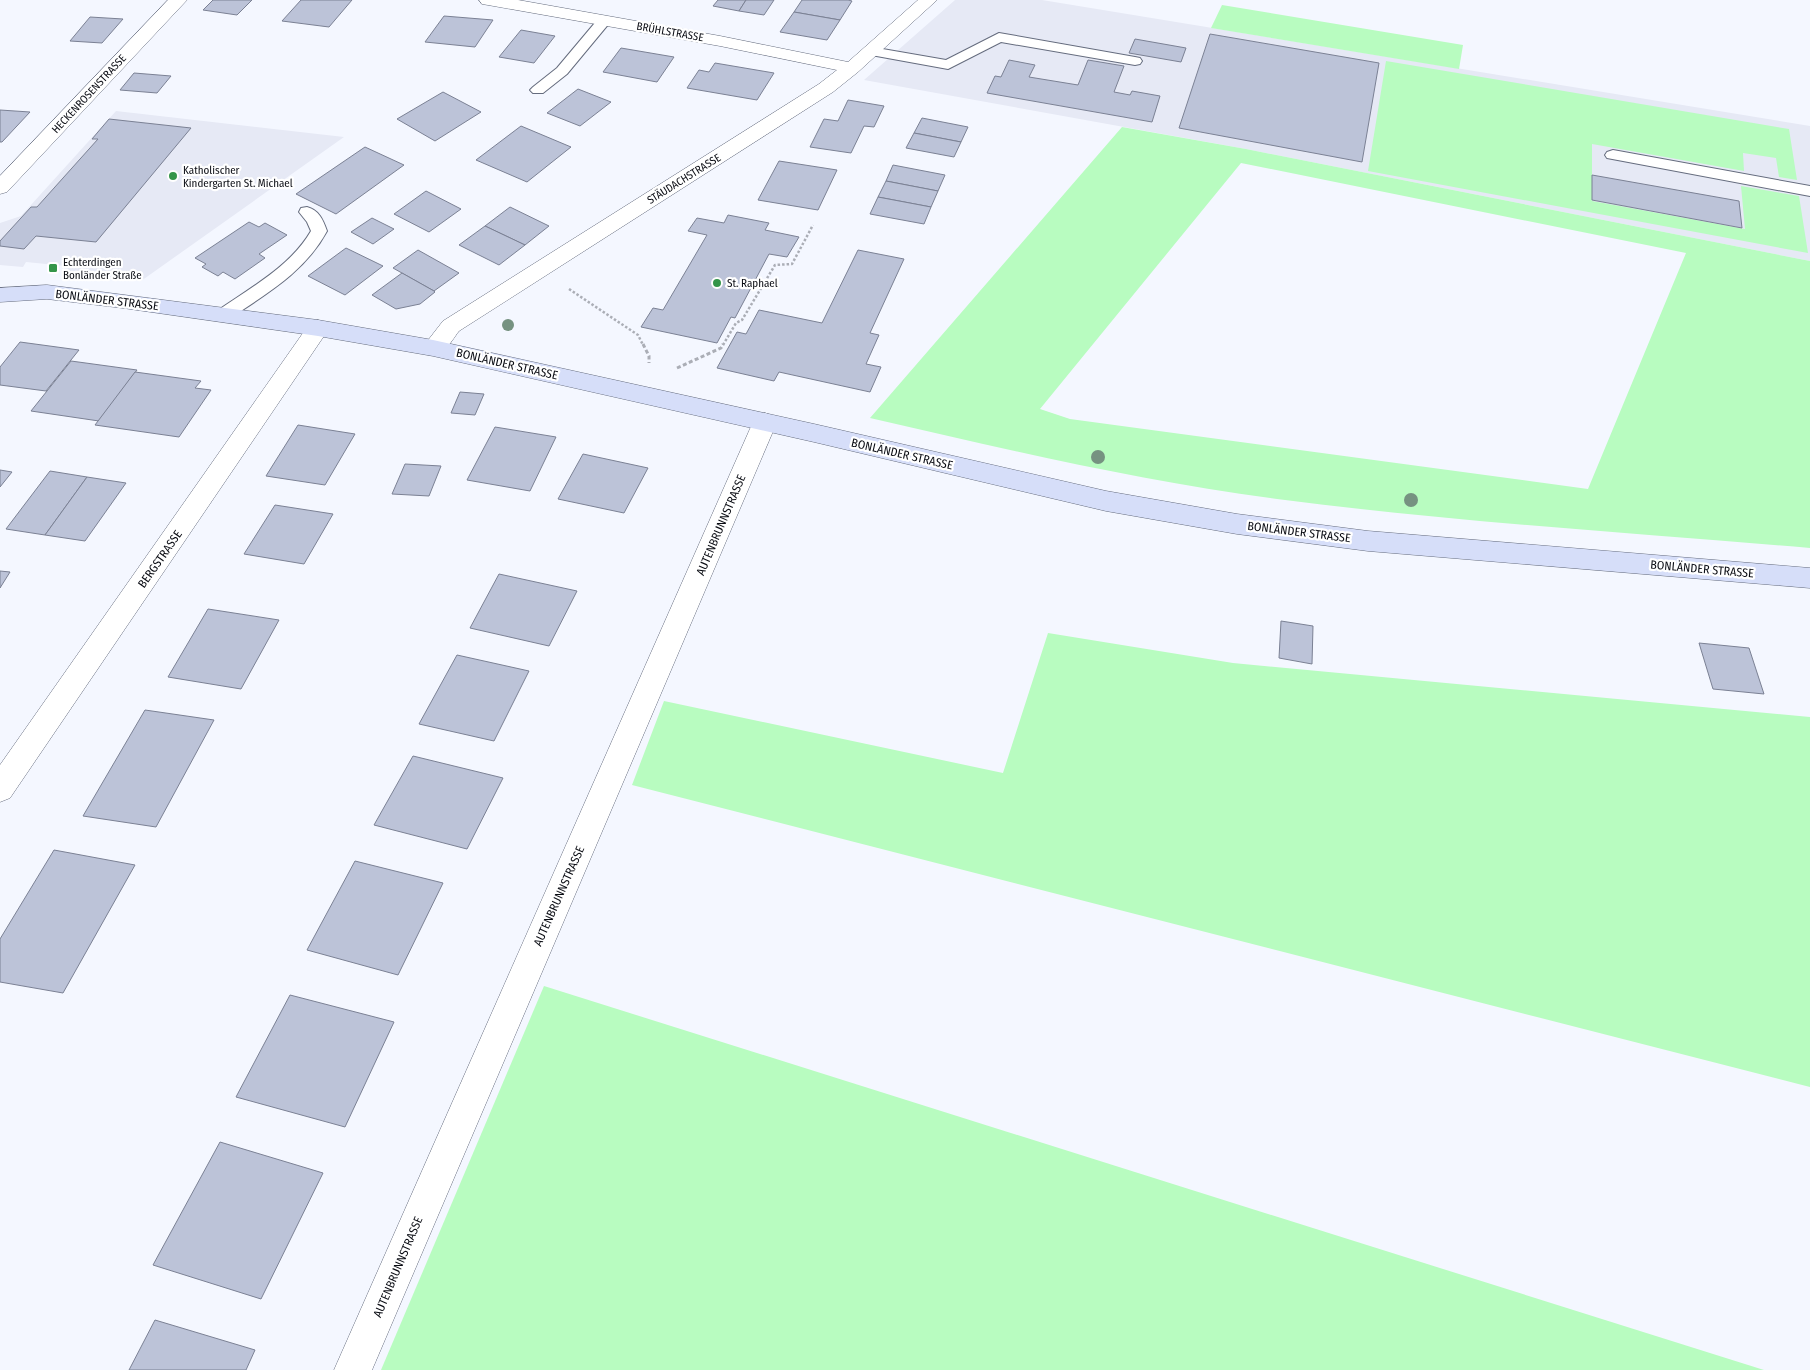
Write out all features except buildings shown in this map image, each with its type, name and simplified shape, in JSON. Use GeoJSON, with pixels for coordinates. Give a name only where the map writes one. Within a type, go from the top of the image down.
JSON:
{"type":"FeatureCollection","features":[{"type":"Feature","properties":{"kind":"street","name":"HECKENROSENSTRASSE"},"geometry":{"type":"LineString","coordinates":[[0,188],[178,0]]}},
{"type":"Feature","properties":{"kind":"street","name":"BRÜHLSTRASSE"},"geometry":{"type":"LineString","coordinates":[[488,0],[720,41],[852,68]]}},
{"type":"Feature","properties":{"kind":"street","name":"STÄUDACHSTRASSE"},"geometry":{"type":"LineString","coordinates":[[433,348],[451,326],[806,101],[852,68],[928,0]]}},
{"type":"Feature","properties":{"kind":"street","name":"BONLÄNDER STRASSE"},"geometry":{"type":"LineString","coordinates":[[0,294],[47,292],[318,328],[645,384],[765,422],[1106,501],[1237,524],[1368,541],[1810,578]]}},
{"type":"Feature","properties":{"kind":"street","name":"BERGSTRASSE"},"geometry":{"type":"LineString","coordinates":[[0,789],[318,328]]}},
{"type":"Feature","properties":{"kind":"street","name":"AUTENBRUNNSTRASSE"},"geometry":{"type":"LineString","coordinates":[[353,1370],[765,422]]}},
{"type":"Feature","properties":{"kind":"lane"},"geometry":{"type":"LineString","coordinates":[[538,90],[562,71],[604,21]]}},
{"type":"Feature","properties":{"kind":"lane"},"geometry":{"type":"LineString","coordinates":[[871,51],[948,65],[999,37],[1135,61]]}},
{"type":"Feature","properties":{"kind":"lane"},"geometry":{"type":"LineString","coordinates":[[1613,155],[1810,191]]}},
{"type":"Feature","properties":{"kind":"lane"},"geometry":{"type":"LineString","coordinates":[[223,315],[297,260],[314,244],[319,231],[315,220],[307,212]]}},
{"type":"Feature","properties":{"kind":"path"},"geometry":{"type":"LineString","coordinates":[[645,384],[721,348],[736,323],[742,320],[775,265],[792,264],[813,224]]}},
{"type":"Feature","properties":{"kind":"path"},"geometry":{"type":"LineString","coordinates":[[540,270],[638,335],[649,356],[645,384]]}},
{"type":"Feature","properties":{"kind":"shaded area"},"geometry":{"type":"Polygon","coordinates":[[[955,0],[1042,0],[1810,126],[1810,261],[1246,149],[864,80],[955,0]]]}},
{"type":"Feature","properties":{"kind":"shaded area","name":"Katholischer Kindergarten St. Michael"},"geometry":{"type":"Polygon","coordinates":[[[116,111],[344,137],[141,281],[62,272],[66,266],[26,262],[23,267],[0,265],[0,223],[21,216],[116,111]]]}},
{"type":"Feature","properties":{"kind":"green space"},"geometry":{"type":"Polygon","coordinates":[[[1222,5],[1463,45],[1459,69],[1211,28],[1222,5]]]}},
{"type":"Feature","properties":{"kind":"green space"},"geometry":{"type":"Polygon","coordinates":[[[1386,61],[1789,129],[1797,180],[1779,177],[1776,158],[1743,153],[1744,171],[1592,144],[1592,201],[1745,229],[1741,186],[1799,196],[1808,253],[1368,171],[1386,61]]]}},
{"type":"Feature","properties":{"kind":"green space"},"geometry":{"type":"Polygon","coordinates":[[[1122,127],[1246,149],[1810,261],[1810,548],[1477,521],[1226,492],[1022,453],[870,418],[1122,127]],[[1241,163],[1040,409],[1070,419],[1588,489],[1686,253],[1241,163]]]}},
{"type":"Feature","properties":{"kind":"green space"},"geometry":{"type":"Polygon","coordinates":[[[1048,633],[1233,663],[1810,717],[1810,1087],[632,785],[664,701],[1003,773],[1048,633]]]}},
{"type":"Feature","properties":{"kind":"green space"},"geometry":{"type":"Polygon","coordinates":[[[544,986],[1764,1370],[381,1370],[544,986]]]}},
{"type":"Feature","properties":{"kind":"place","name":"Katholischer Kindergarten St. Michael"},"geometry":{"type":"Point","coordinates":[173,176]}},
{"type":"Feature","properties":{"kind":"place","name":"Echterdingen Bonländer Straße"},"geometry":{"type":"Point","coordinates":[53,268]}},
{"type":"Feature","properties":{"kind":"place","name":"St. Raphael"},"geometry":{"type":"Point","coordinates":[717,283]}}]}
